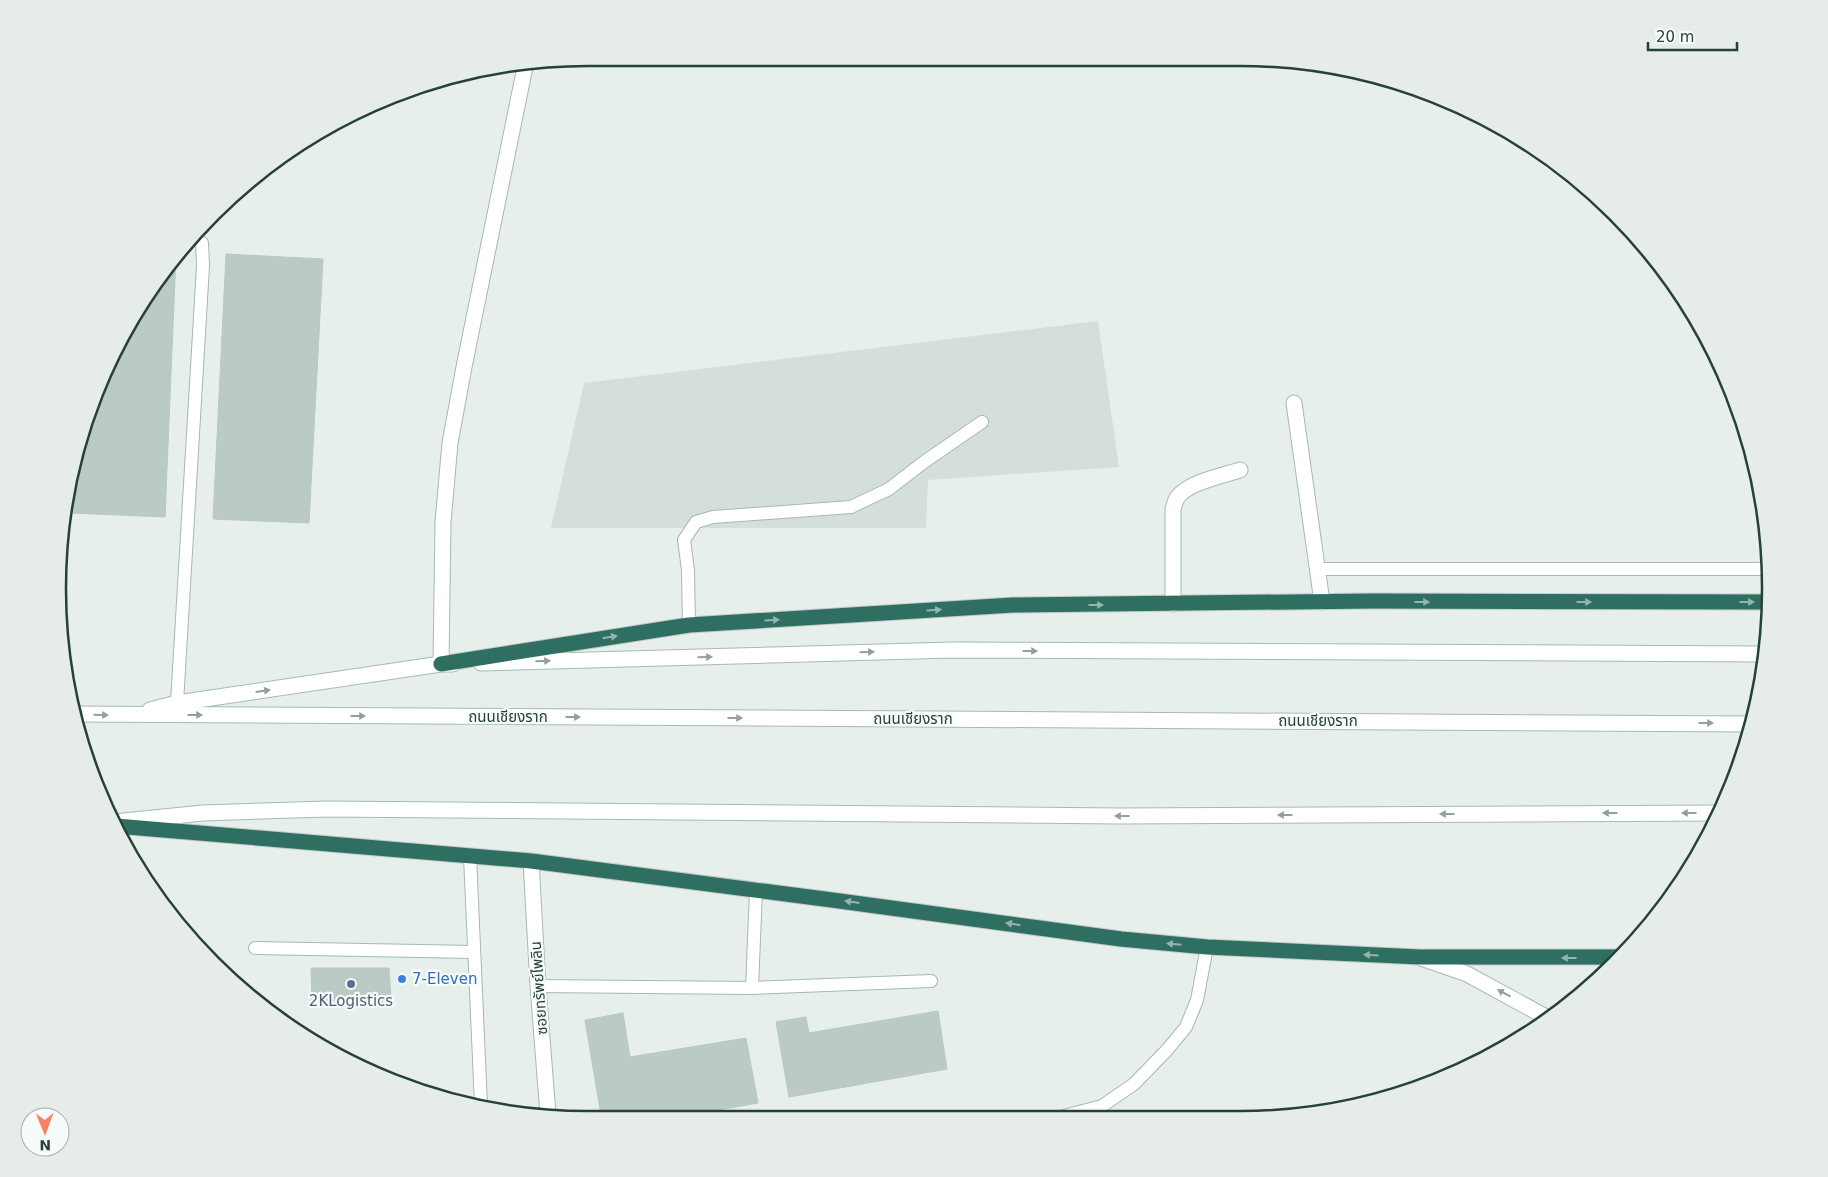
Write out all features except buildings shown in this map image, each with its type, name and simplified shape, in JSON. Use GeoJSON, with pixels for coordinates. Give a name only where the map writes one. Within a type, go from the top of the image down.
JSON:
{"type":"FeatureCollection","features":[{"type":"Feature","properties":{"kind":"highway"},"geometry":{"type":"LineString","coordinates":[[441,664],[689,625],[1013,605],[1322,602],[1762,602]]}},
{"type":"Feature","properties":{"kind":"highway"},"geometry":{"type":"LineString","coordinates":[[124,827],[531,861],[1120,939],[1207,947],[1420,957],[1610,957]]}},
{"type":"Feature","properties":{"kind":"main road"},"geometry":{"type":"LineString","coordinates":[[441,664],[443,522],[450,443],[524,70]]}},
{"type":"Feature","properties":{"kind":"main road"},"geometry":{"type":"LineString","coordinates":[[1294,402],[1322,602]]}},
{"type":"Feature","properties":{"kind":"main road"},"geometry":{"type":"LineString","coordinates":[[1173,604],[1173,510],[1176,499],[1185,490],[1208,480],[1240,470]]}},
{"type":"Feature","properties":{"kind":"main road"},"geometry":{"type":"LineString","coordinates":[[129,715],[178,703],[441,664],[952,650],[1757,654]]}},
{"type":"Feature","properties":{"kind":"main road","name":"ถนนเชียงราก"},"geometry":{"type":"LineString","coordinates":[[82,714],[1744,724]]}},
{"type":"Feature","properties":{"kind":"main road"},"geometry":{"type":"LineString","coordinates":[[121,821],[203,813],[327,809],[1110,816],[1711,813]]}},
{"type":"Feature","properties":{"kind":"main road","name":"ซอยทรัพย์ไพลิน"},"geometry":{"type":"LineString","coordinates":[[531,861],[548,1109]]}},
{"type":"Feature","properties":{"kind":"main road"},"geometry":{"type":"LineString","coordinates":[[1420,957],[1467,974],[1541,1015]]}},
{"type":"Feature","properties":{"kind":"lane"},"geometry":{"type":"LineString","coordinates":[[178,703],[203,266],[202,243],[199,241]]}},
{"type":"Feature","properties":{"kind":"lane"},"geometry":{"type":"LineString","coordinates":[[689,625],[688,570],[684,540],[696,522],[713,517],[851,506],[889,489],[982,422]]}},
{"type":"Feature","properties":{"kind":"lane"},"geometry":{"type":"LineString","coordinates":[[1317,569],[1761,568]]}},
{"type":"Feature","properties":{"kind":"lane"},"geometry":{"type":"LineString","coordinates":[[470,856],[481,1100]]}},
{"type":"Feature","properties":{"kind":"lane"},"geometry":{"type":"LineString","coordinates":[[752,988],[756,890]]}},
{"type":"Feature","properties":{"kind":"lane"},"geometry":{"type":"LineString","coordinates":[[1085,1111],[1102,1106],[1134,1084],[1186,1028],[1197,1000],[1207,947]]}},
{"type":"Feature","properties":{"kind":"lane"},"geometry":{"type":"LineString","coordinates":[[255,948],[474,952]]}},
{"type":"Feature","properties":{"kind":"lane"},"geometry":{"type":"LineString","coordinates":[[538,986],[752,988],[931,981]]}},
{"type":"Feature","properties":{"kind":"shaded area"},"geometry":{"type":"Polygon","coordinates":[[[1098,321],[1119,467],[928,480],[926,528],[551,528],[584,383],[1098,321]]]}},
{"type":"Feature","properties":{"kind":"place","name":"7-Eleven"},"geometry":{"type":"Point","coordinates":[402,979]}},
{"type":"Feature","properties":{"kind":"place","name":"2KLogistics"},"geometry":{"type":"Point","coordinates":[351,984]}}]}
